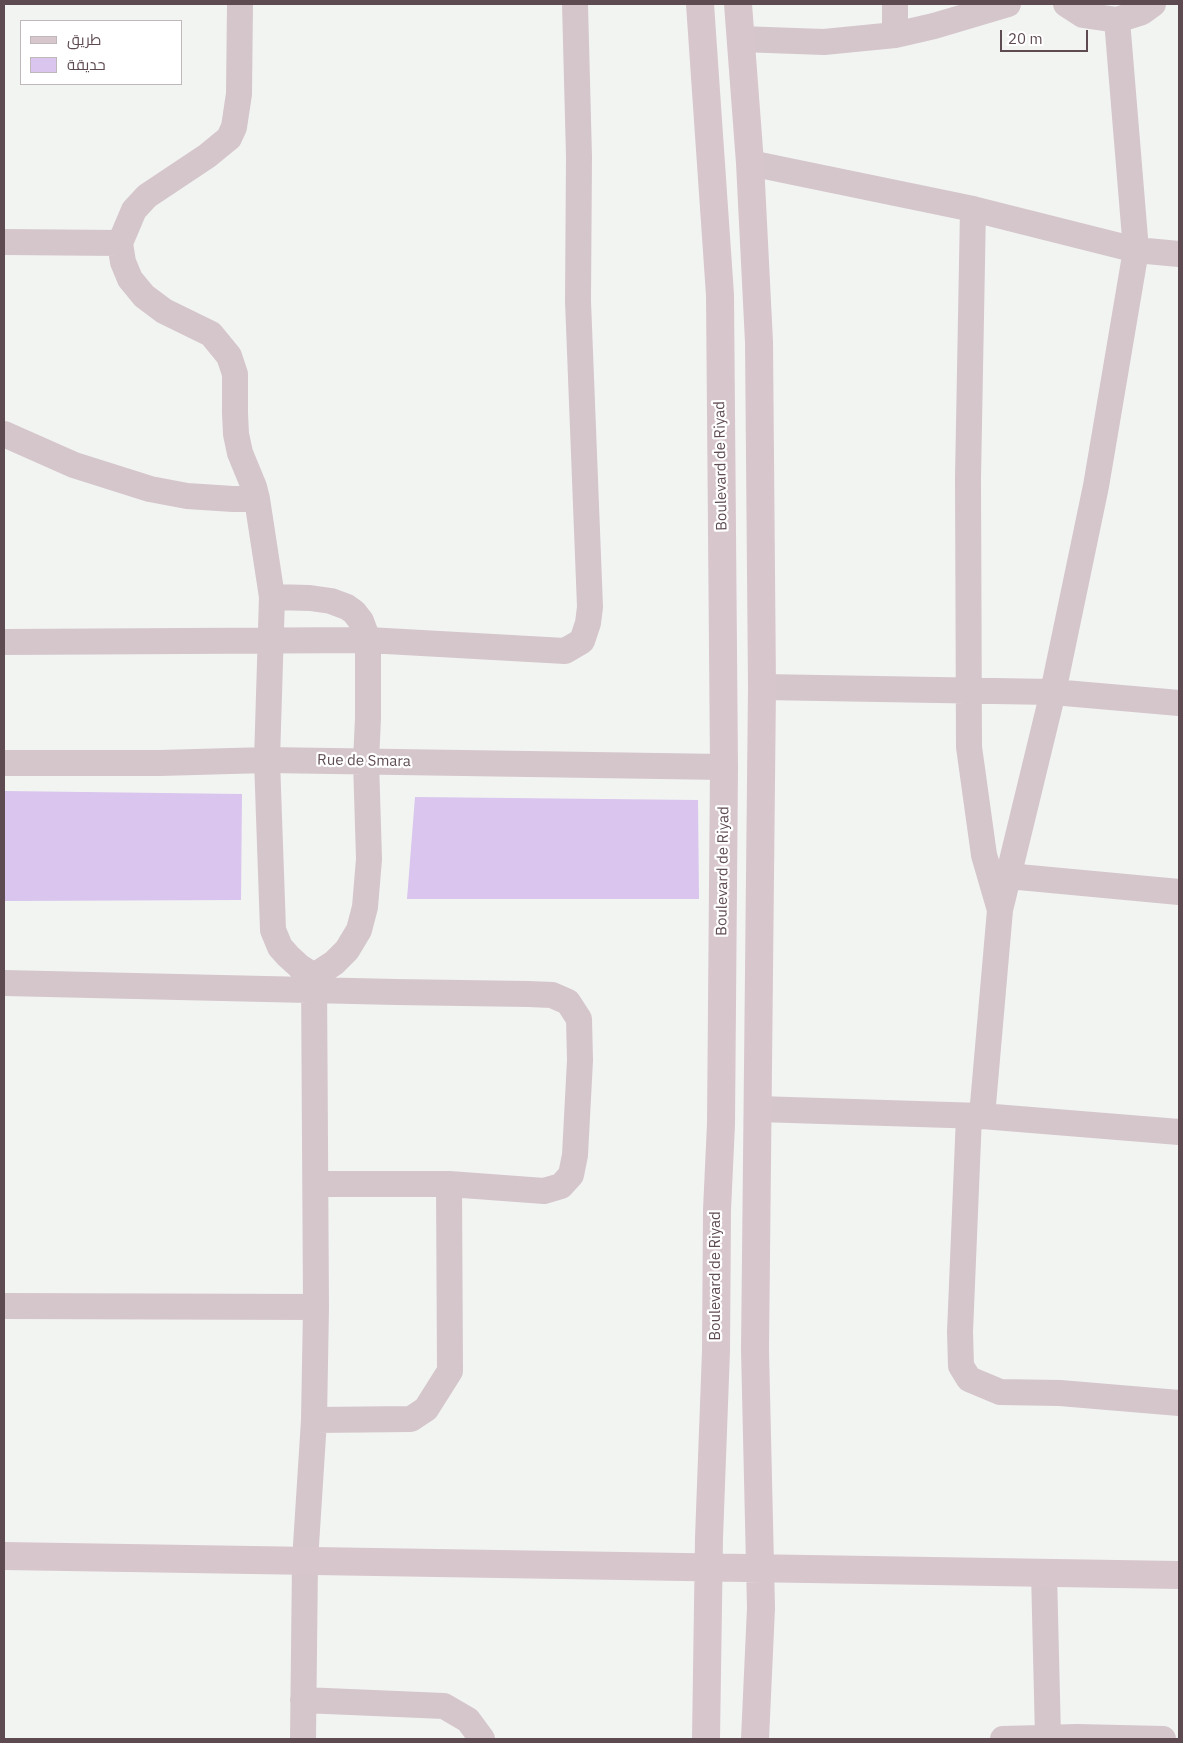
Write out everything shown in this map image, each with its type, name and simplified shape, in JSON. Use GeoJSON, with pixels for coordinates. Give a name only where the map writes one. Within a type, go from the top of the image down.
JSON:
{"type":"FeatureCollection","features":[{"type":"Feature","properties":{"kind":"main road","name":"Boulevard de Riyad"},"geometry":{"type":"LineString","coordinates":[[700,4],[720,295],[724,767],[720,1124],[716,1210],[716,1350],[706,1739]]}},
{"type":"Feature","properties":{"kind":"main road"},"geometry":{"type":"LineString","coordinates":[[738,4],[750,163],[758,342],[762,687],[755,1350],[761,1608],[755,1739]]}},
{"type":"Feature","properties":{"kind":"main road"},"geometry":{"type":"LineString","coordinates":[[4,1556],[1179,1575]]}},
{"type":"Feature","properties":{"kind":"street"},"geometry":{"type":"LineString","coordinates":[[240,4],[239,94],[234,127],[229,138],[207,156],[147,196],[134,210],[120,243],[122,262],[130,279],[144,296],[164,311],[211,334],[230,356],[235,374],[235,413],[240,453],[257,499],[272,597],[267,760],[273,930],[280,946],[314,983],[316,1308],[314,1420],[305,1561],[303,1739]]}},
{"type":"Feature","properties":{"kind":"street"},"geometry":{"type":"LineString","coordinates":[[4,642],[368,640],[565,651],[582,641],[590,607],[578,301],[579,157],[575,4]]}},
{"type":"Feature","properties":{"kind":"street"},"geometry":{"type":"LineString","coordinates":[[895,4],[895,35]]}},
{"type":"Feature","properties":{"kind":"street"},"geometry":{"type":"LineString","coordinates":[[740,39],[824,42],[895,35],[934,26],[1008,4]]}},
{"type":"Feature","properties":{"kind":"street"},"geometry":{"type":"LineString","coordinates":[[1066,4],[1083,15],[1117,20],[1142,12],[1153,4]]}},
{"type":"Feature","properties":{"kind":"street"},"geometry":{"type":"LineString","coordinates":[[1117,20],[1136,250],[1096,486],[1053,692],[1000,910],[976,1116],[960,1332],[961,1366],[969,1379],[981,1386],[1000,1392],[1060,1393],[1179,1402]]}},
{"type":"Feature","properties":{"kind":"street"},"geometry":{"type":"LineString","coordinates":[[750,163],[972,209],[1136,250],[1179,254]]}},
{"type":"Feature","properties":{"kind":"street"},"geometry":{"type":"LineString","coordinates":[[972,209],[968,478],[969,747],[984,855],[1000,910]]}},
{"type":"Feature","properties":{"kind":"street"},"geometry":{"type":"LineString","coordinates":[[4,242],[120,243]]}},
{"type":"Feature","properties":{"kind":"street"},"geometry":{"type":"LineString","coordinates":[[4,434],[74,465],[150,489],[187,496],[257,499]]}},
{"type":"Feature","properties":{"kind":"street"},"geometry":{"type":"LineString","coordinates":[[272,597],[310,598],[330,601],[346,607],[354,612],[361,621],[368,640],[366,761],[369,859],[365,907],[359,930],[347,950],[314,983]]}},
{"type":"Feature","properties":{"kind":"street"},"geometry":{"type":"LineString","coordinates":[[762,687],[1053,692],[1179,703]]}},
{"type":"Feature","properties":{"kind":"street","name":"Rue de Smara"},"geometry":{"type":"LineString","coordinates":[[4,763],[160,763],[267,760],[724,767]]}},
{"type":"Feature","properties":{"kind":"street"},"geometry":{"type":"LineString","coordinates":[[1008,876],[1179,892]]}},
{"type":"Feature","properties":{"kind":"street"},"geometry":{"type":"LineString","coordinates":[[4,983],[314,983],[552,995],[568,1002],[579,1019],[580,1033],[575,1154],[571,1175],[561,1186],[544,1191],[449,1184],[316,1184]]}},
{"type":"Feature","properties":{"kind":"street"},"geometry":{"type":"LineString","coordinates":[[758,1109],[976,1116],[1179,1132]]}},
{"type":"Feature","properties":{"kind":"street"},"geometry":{"type":"LineString","coordinates":[[314,1420],[411,1419],[426,1409],[450,1371],[449,1184]]}},
{"type":"Feature","properties":{"kind":"street"},"geometry":{"type":"LineString","coordinates":[[4,1306],[316,1308]]}},
{"type":"Feature","properties":{"kind":"street"},"geometry":{"type":"LineString","coordinates":[[1044,1573],[1048,1737]]}},
{"type":"Feature","properties":{"kind":"street"},"geometry":{"type":"LineString","coordinates":[[304,1700],[444,1706],[468,1720],[482,1739]]}},
{"type":"Feature","properties":{"kind":"street"},"geometry":{"type":"LineString","coordinates":[[1003,1739],[1048,1737],[1163,1739]]}},
{"type":"Feature","properties":{"kind":"green space"},"geometry":{"type":"Polygon","coordinates":[[[4,791],[242,794],[241,900],[4,901],[4,791]]]}},
{"type":"Feature","properties":{"kind":"green space"},"geometry":{"type":"Polygon","coordinates":[[[415,797],[698,800],[699,899],[407,899],[415,797]]]}}]}
